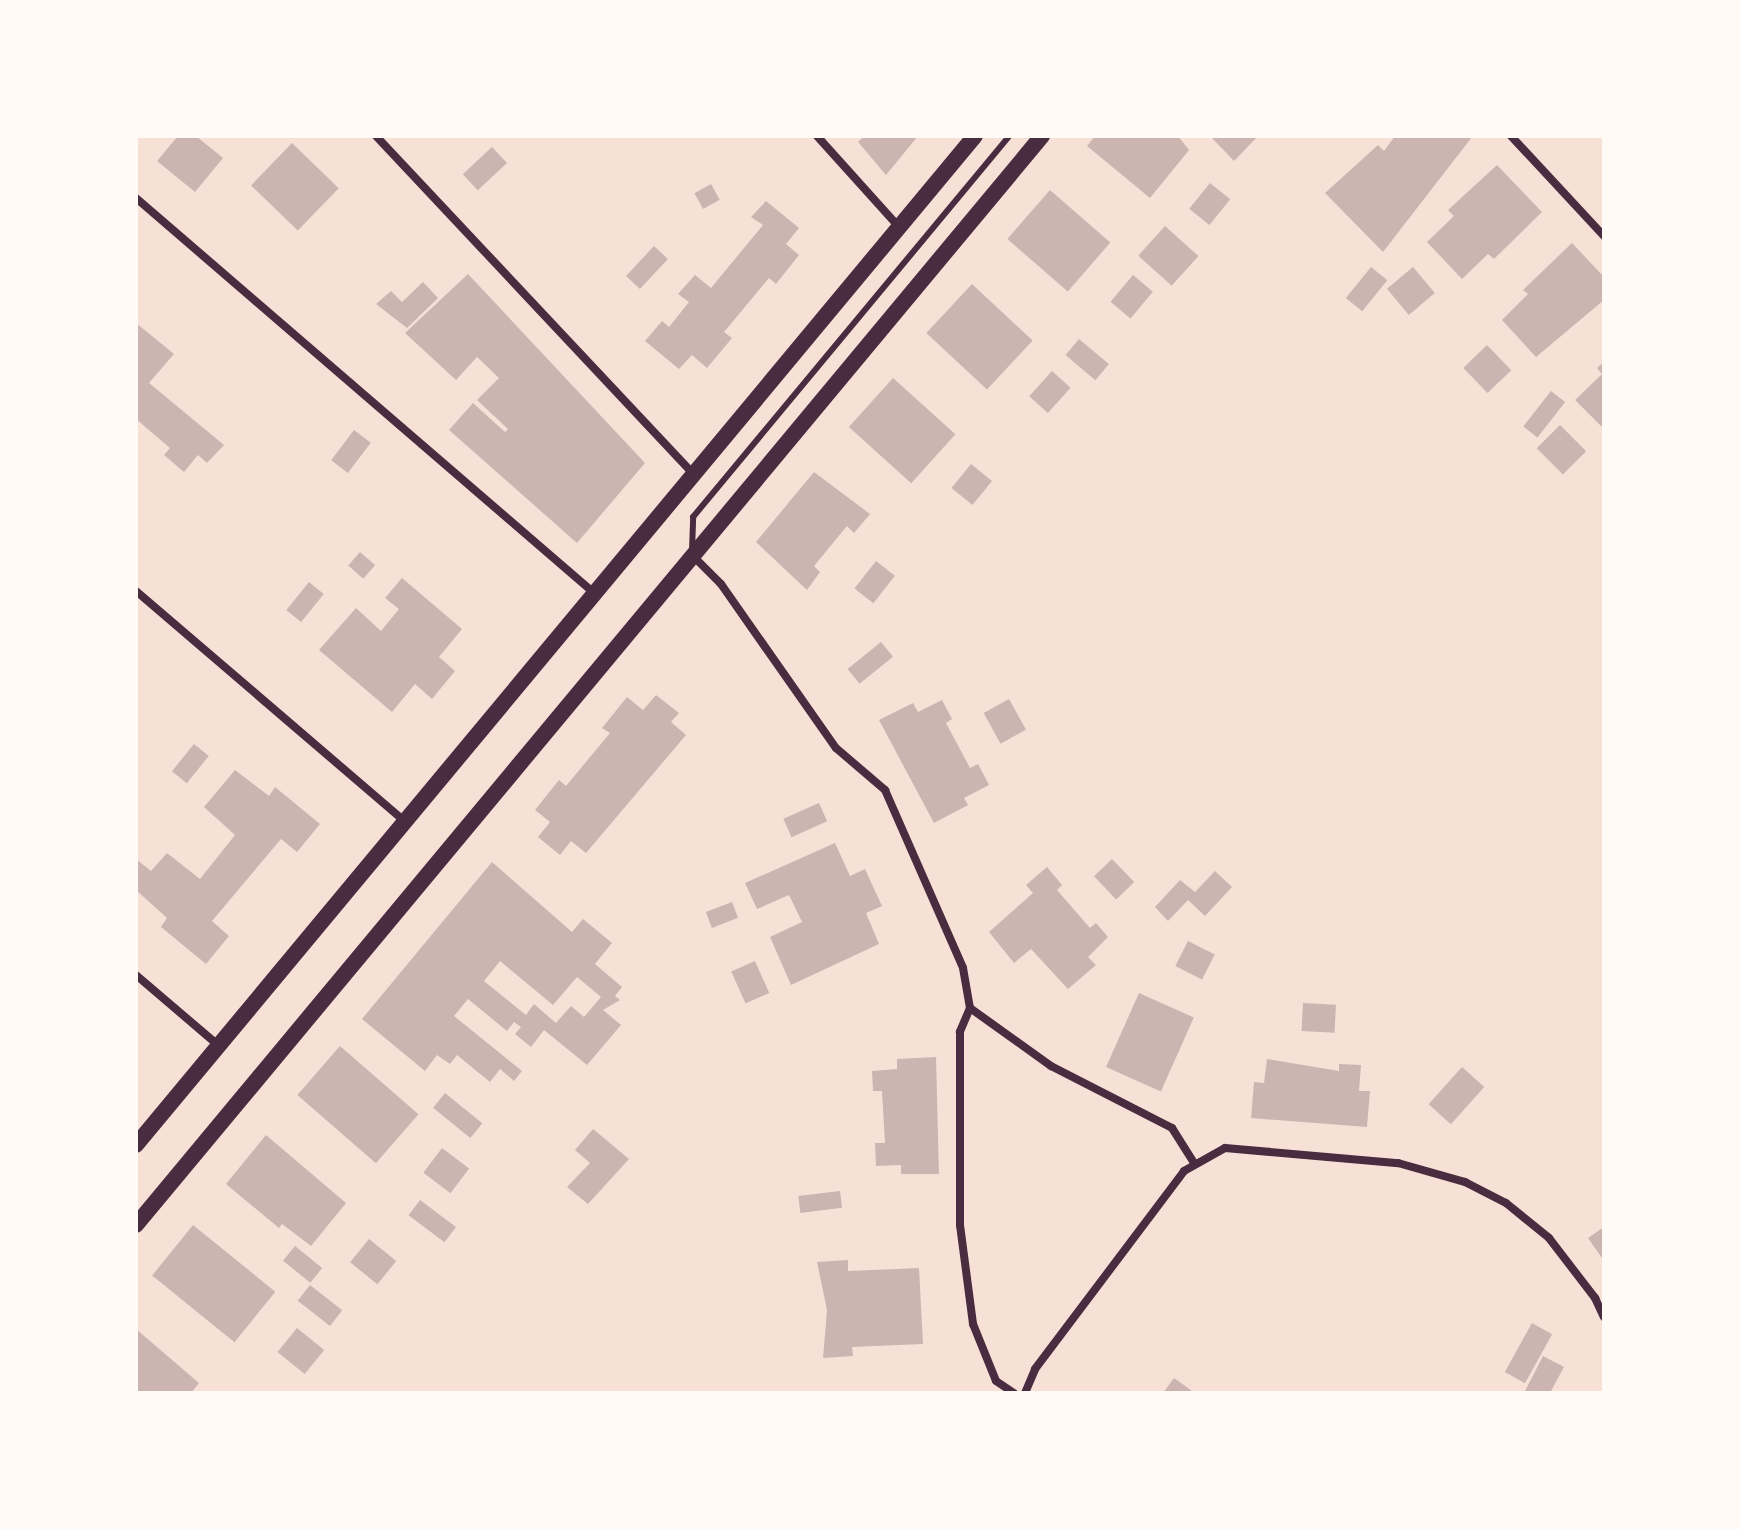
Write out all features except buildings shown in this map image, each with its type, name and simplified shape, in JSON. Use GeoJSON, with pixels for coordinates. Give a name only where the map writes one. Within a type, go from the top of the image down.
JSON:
{"type":"FeatureCollection","features":[{"type":"Feature","properties":{"kind":"main road"},"geometry":{"type":"LineString","coordinates":[[136,1145],[975,136]]}},
{"type":"Feature","properties":{"kind":"main road"},"geometry":{"type":"LineString","coordinates":[[136,1225],[1042,136]]}},
{"type":"Feature","properties":{"kind":"street"},"geometry":{"type":"LineString","coordinates":[[376,136],[693,473]]}},
{"type":"Feature","properties":{"kind":"street"},"geometry":{"type":"LineString","coordinates":[[817,136],[899,227]]}},
{"type":"Feature","properties":{"kind":"street"},"geometry":{"type":"LineString","coordinates":[[1511,136],[1604,236]]}},
{"type":"Feature","properties":{"kind":"street"},"geometry":{"type":"LineString","coordinates":[[136,198],[593,592]]}},
{"type":"Feature","properties":{"kind":"street"},"geometry":{"type":"LineString","coordinates":[[692,555],[721,584],[836,748],[885,790],[963,968],[970,1008],[960,1032],[960,1225],[973,1324],[996,1381],[1014,1393]]}},
{"type":"Feature","properties":{"kind":"street"},"geometry":{"type":"LineString","coordinates":[[136,591],[404,821]]}},
{"type":"Feature","properties":{"kind":"street"},"geometry":{"type":"LineString","coordinates":[[136,975],[218,1045]]}},
{"type":"Feature","properties":{"kind":"street"},"geometry":{"type":"LineString","coordinates":[[970,1008],[1051,1066],[1172,1128],[1194,1163]]}},
{"type":"Feature","properties":{"kind":"street"},"geometry":{"type":"LineString","coordinates":[[1025,1393],[1035,1369],[1194,1163],[1225,1148],[1398,1163],[1465,1182],[1506,1203],[1549,1238],[1595,1298],[1604,1317]]}},
{"type":"Feature","properties":{"kind":"lane"},"geometry":{"type":"LineString","coordinates":[[692,555],[693,517],[1009,136]]}}]}
